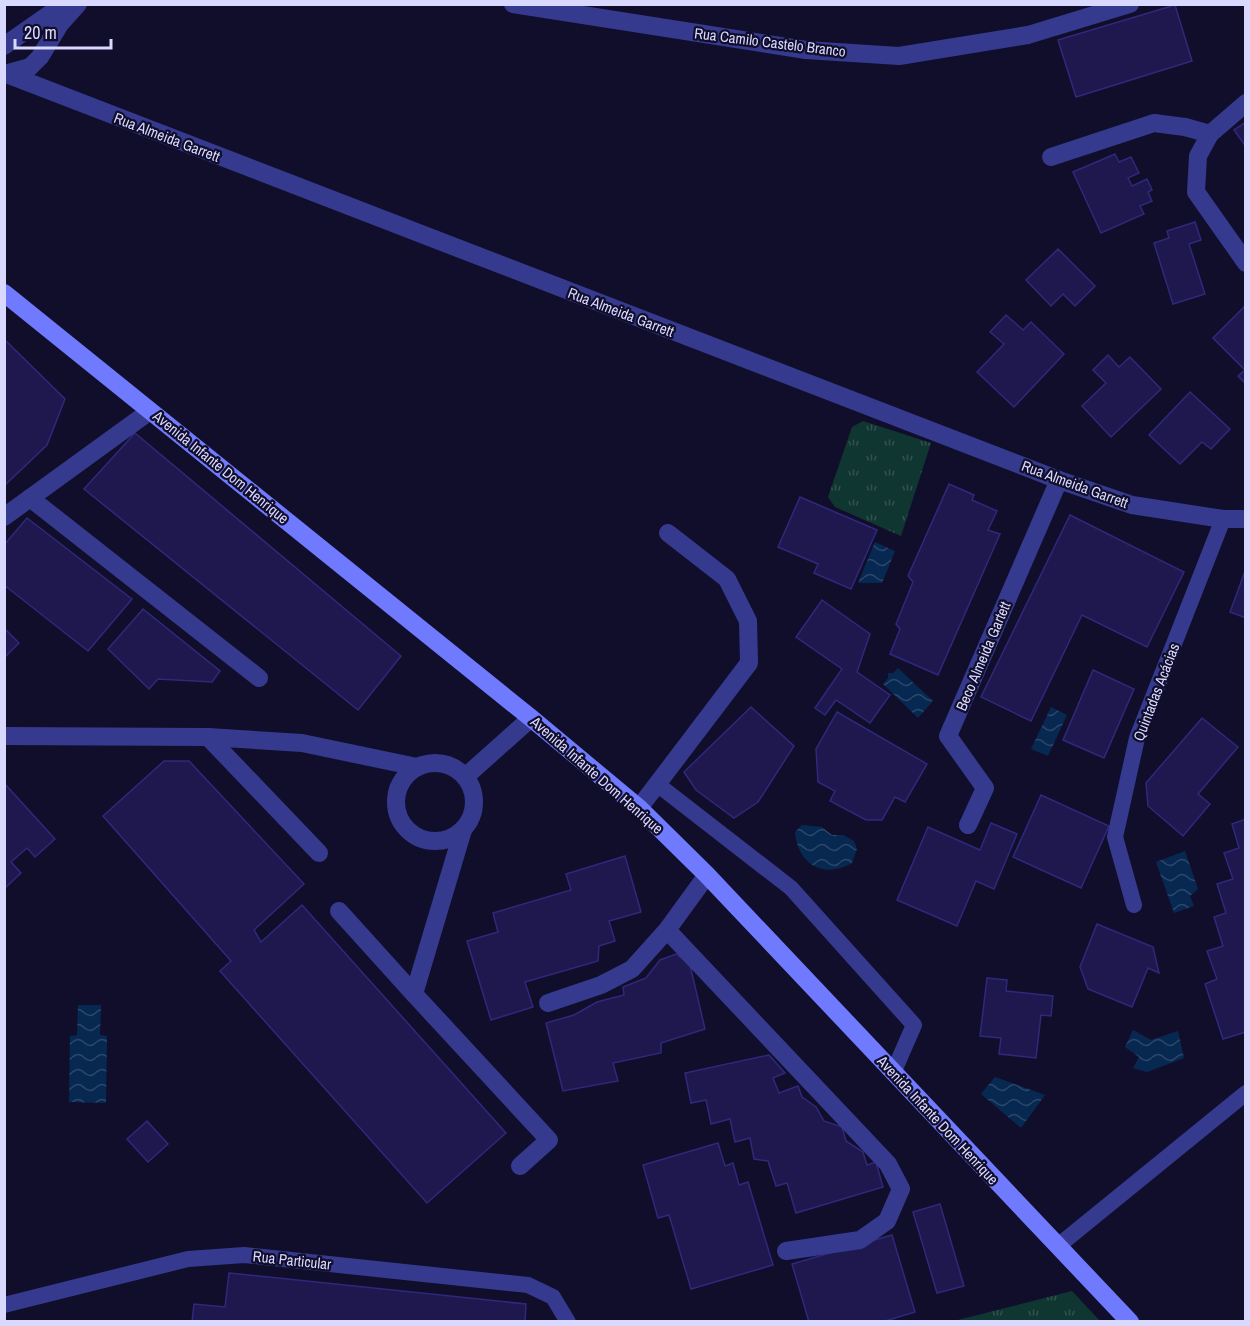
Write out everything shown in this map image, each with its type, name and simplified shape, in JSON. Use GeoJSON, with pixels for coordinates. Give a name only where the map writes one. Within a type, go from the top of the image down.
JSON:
{"type":"FeatureCollection","features":[{"type":"Feature","properties":{"kind":"street"},"geometry":{"type":"LineString","coordinates":[[6,46],[64,4]]}},
{"type":"Feature","properties":{"kind":"street"},"geometry":{"type":"LineString","coordinates":[[5,74],[30,67],[40,57],[60,24],[78,4]]}},
{"type":"Feature","properties":{"kind":"street","name":"Rua Camilo Castelo Branco"},"geometry":{"type":"LineString","coordinates":[[513,4],[806,50],[899,56],[986,44],[1028,35],[1130,4]]}},
{"type":"Feature","properties":{"kind":"street","name":"Rua Almeida Garrett"},"geometry":{"type":"LineString","coordinates":[[5,74],[1059,480],[1132,505],[1223,519],[1245,519]]}},
{"type":"Feature","properties":{"kind":"street"},"geometry":{"type":"LineString","coordinates":[[1245,103],[1210,134],[1198,156],[1196,192],[1245,262]]}},
{"type":"Feature","properties":{"kind":"street"},"geometry":{"type":"LineString","coordinates":[[1051,157],[1154,123],[1185,127],[1210,134]]}},
{"type":"Feature","properties":{"kind":"street","name":"Avenida Infante Dom Henrique"},"geometry":{"type":"LineString","coordinates":[[4,293],[531,718],[639,808],[707,875],[1130,1322]]}},
{"type":"Feature","properties":{"kind":"street"},"geometry":{"type":"LineString","coordinates":[[4,517],[150,411]]}},
{"type":"Feature","properties":{"kind":"street","name":"Beco Almeida Gartett"},"geometry":{"type":"LineString","coordinates":[[969,825],[985,788],[948,736],[1059,480]]}},
{"type":"Feature","properties":{"kind":"street"},"geometry":{"type":"LineString","coordinates":[[30,498],[259,678]]}},
{"type":"Feature","properties":{"kind":"street"},"geometry":{"type":"LineString","coordinates":[[639,808],[749,663],[748,621],[727,579],[668,533]]}},
{"type":"Feature","properties":{"kind":"street"},"geometry":{"type":"LineString","coordinates":[[465,777],[531,718]]}},
{"type":"Feature","properties":{"kind":"street"},"geometry":{"type":"LineString","coordinates":[[4,736],[208,737],[302,742],[417,767]]}},
{"type":"Feature","properties":{"kind":"street"},"geometry":{"type":"LineString","coordinates":[[208,737],[319,853]]}},
{"type":"Feature","properties":{"kind":"street"},"geometry":{"type":"LineString","coordinates":[[414,994],[463,830],[472,817],[474,796],[465,777],[448,765],[432,763],[417,767],[402,780],[395,798],[398,816],[407,830],[425,840],[438,841],[450,839],[463,830]]}},
{"type":"Feature","properties":{"kind":"street"},"geometry":{"type":"LineString","coordinates":[[548,1003],[601,986],[632,969],[667,930],[707,875]]}},
{"type":"Feature","properties":{"kind":"street"},"geometry":{"type":"LineString","coordinates":[[339,911],[549,1140],[520,1166]]}},
{"type":"Feature","properties":{"kind":"street"},"geometry":{"type":"LineString","coordinates":[[667,930],[888,1164],[901,1189],[887,1221],[860,1240],[786,1251]]}},
{"type":"Feature","properties":{"kind":"lane","name":"Quintadas Acácias"},"geometry":{"type":"LineString","coordinates":[[1134,905],[1115,837],[1137,738],[1223,519]]}},
{"type":"Feature","properties":{"kind":"lane"},"geometry":{"type":"LineString","coordinates":[[657,784],[791,888],[914,1025],[893,1073]]}},
{"type":"Feature","properties":{"kind":"lane"},"geometry":{"type":"LineString","coordinates":[[1058,1246],[1245,1093]]}},
{"type":"Feature","properties":{"kind":"lane","name":"Rua Particular"},"geometry":{"type":"LineString","coordinates":[[4,1305],[188,1259],[244,1255],[528,1285],[553,1297],[568,1322]]}},
{"type":"Feature","properties":{"kind":"green space"},"geometry":{"type":"Polygon","coordinates":[[[863,421],[931,443],[901,536],[835,507],[828,497],[852,427],[863,421]]]}},
{"type":"Feature","properties":{"kind":"green space"},"geometry":{"type":"Polygon","coordinates":[[[1072,1291],[1100,1321],[954,1321],[1072,1291]]]}},
{"type":"Feature","properties":{"kind":"water"},"geometry":{"type":"Polygon","coordinates":[[[875,542],[895,551],[882,583],[858,583],[875,542]]]}},
{"type":"Feature","properties":{"kind":"water"},"geometry":{"type":"Polygon","coordinates":[[[898,668],[933,701],[918,718],[883,684],[888,678],[888,673],[893,673],[898,668]]]}},
{"type":"Feature","properties":{"kind":"water"},"geometry":{"type":"Polygon","coordinates":[[[1051,707],[1067,715],[1048,756],[1031,749],[1051,707]]]}},
{"type":"Feature","properties":{"kind":"water"},"geometry":{"type":"Polygon","coordinates":[[[802,825],[822,827],[832,835],[843,835],[854,841],[857,849],[852,863],[832,870],[822,869],[807,861],[801,853],[795,832],[802,825]]]}},
{"type":"Feature","properties":{"kind":"water"},"geometry":{"type":"Polygon","coordinates":[[[1185,851],[1198,889],[1190,896],[1194,906],[1174,913],[1156,862],[1185,851]]]}},
{"type":"Feature","properties":{"kind":"water"},"geometry":{"type":"Polygon","coordinates":[[[78,1005],[101,1005],[100,1035],[107,1036],[106,1103],[69,1102],[70,1036],[77,1035],[78,1005]]]}},
{"type":"Feature","properties":{"kind":"water"},"geometry":{"type":"Polygon","coordinates":[[[1133,1030],[1151,1040],[1178,1031],[1184,1058],[1147,1072],[1133,1068],[1139,1057],[1125,1047],[1133,1030]]]}},
{"type":"Feature","properties":{"kind":"water"},"geometry":{"type":"Polygon","coordinates":[[[995,1077],[1045,1095],[1021,1128],[981,1094],[995,1077]]]}},
{"type":"Feature","properties":{"kind":"building"},"geometry":{"type":"Polygon","coordinates":[[[1175,5],[1192,61],[1076,97],[1058,40],[1175,5]]]}},
{"type":"Feature","properties":{"kind":"building"},"geometry":{"type":"Polygon","coordinates":[[[1246,122],[1246,147],[1234,130],[1246,122]]]}},
{"type":"Feature","properties":{"kind":"building"},"geometry":{"type":"Polygon","coordinates":[[[1115,154],[1119,162],[1131,157],[1139,173],[1128,178],[1132,186],[1147,179],[1152,190],[1148,192],[1152,201],[1140,206],[1144,214],[1101,233],[1073,172],[1115,154]]]}},
{"type":"Feature","properties":{"kind":"building"},"geometry":{"type":"Polygon","coordinates":[[[1195,222],[1201,240],[1189,244],[1205,294],[1173,304],[1154,243],[1169,238],[1167,231],[1195,222]]]}},
{"type":"Feature","properties":{"kind":"building"},"geometry":{"type":"Polygon","coordinates":[[[1058,249],[1095,286],[1075,306],[1063,294],[1051,306],[1026,280],[1058,249]]]}},
{"type":"Feature","properties":{"kind":"building"},"geometry":{"type":"Polygon","coordinates":[[[1246,305],[1246,384],[1238,376],[1245,370],[1213,338],[1246,305]]]}},
{"type":"Feature","properties":{"kind":"building"},"geometry":{"type":"Polygon","coordinates":[[[1006,315],[1023,330],[1031,322],[1064,354],[1014,407],[977,372],[1004,344],[990,332],[1006,315]]]}},
{"type":"Feature","properties":{"kind":"building"},"geometry":{"type":"Polygon","coordinates":[[[4,339],[65,399],[47,445],[4,486],[4,339]]]}},
{"type":"Feature","properties":{"kind":"building"},"geometry":{"type":"Polygon","coordinates":[[[1108,355],[1119,367],[1130,357],[1161,389],[1111,437],[1082,406],[1106,383],[1093,370],[1108,355]]]}},
{"type":"Feature","properties":{"kind":"building"},"geometry":{"type":"Polygon","coordinates":[[[1190,392],[1230,429],[1211,449],[1202,442],[1180,464],[1149,435],[1190,392]]]}},
{"type":"Feature","properties":{"kind":"building"},"geometry":{"type":"Polygon","coordinates":[[[135,433],[401,656],[358,710],[84,489],[135,433]]]}},
{"type":"Feature","properties":{"kind":"building"},"geometry":{"type":"Polygon","coordinates":[[[949,484],[974,495],[972,500],[997,511],[988,530],[1000,534],[938,675],[890,654],[900,629],[896,624],[913,582],[908,576],[949,484]]]}},
{"type":"Feature","properties":{"kind":"building"},"geometry":{"type":"Polygon","coordinates":[[[800,497],[877,530],[851,589],[814,573],[818,564],[778,547],[800,497]]]}},
{"type":"Feature","properties":{"kind":"building"},"geometry":{"type":"Polygon","coordinates":[[[1070,515],[1184,572],[1147,647],[1082,615],[1031,721],[981,697],[1070,515]]]}},
{"type":"Feature","properties":{"kind":"building"},"geometry":{"type":"Polygon","coordinates":[[[27,518],[132,599],[88,651],[4,585],[4,545],[27,518]]]}},
{"type":"Feature","properties":{"kind":"building"},"geometry":{"type":"Polygon","coordinates":[[[1244,574],[1246,574],[1246,618],[1230,612],[1244,574]]]}},
{"type":"Feature","properties":{"kind":"building"},"geometry":{"type":"Polygon","coordinates":[[[822,600],[870,634],[857,672],[890,695],[870,723],[836,700],[825,715],[815,708],[842,669],[796,637],[822,600]]]}},
{"type":"Feature","properties":{"kind":"building"},"geometry":{"type":"Polygon","coordinates":[[[143,609],[220,671],[212,682],[158,679],[149,689],[108,649],[143,609]]]}},
{"type":"Feature","properties":{"kind":"building"},"geometry":{"type":"Polygon","coordinates":[[[4,628],[19,643],[4,658],[4,628]]]}},
{"type":"Feature","properties":{"kind":"building"},"geometry":{"type":"Polygon","coordinates":[[[1093,670],[1134,689],[1104,758],[1063,740],[1093,670]]]}},
{"type":"Feature","properties":{"kind":"building"},"geometry":{"type":"Polygon","coordinates":[[[751,707],[794,746],[758,802],[734,818],[696,790],[684,772],[751,707]]]}},
{"type":"Feature","properties":{"kind":"building"},"geometry":{"type":"Polygon","coordinates":[[[837,712],[927,764],[905,802],[895,797],[882,820],[866,820],[830,801],[835,791],[818,782],[816,749],[837,712]]]}},
{"type":"Feature","properties":{"kind":"building"},"geometry":{"type":"Polygon","coordinates":[[[1202,718],[1238,747],[1198,794],[1210,804],[1183,836],[1148,806],[1146,783],[1202,718]]]}},
{"type":"Feature","properties":{"kind":"building"},"geometry":{"type":"Polygon","coordinates":[[[164,761],[189,761],[304,884],[254,930],[261,942],[302,905],[506,1133],[427,1203],[220,971],[231,961],[103,816],[164,761]]]}},
{"type":"Feature","properties":{"kind":"building"},"geometry":{"type":"Polygon","coordinates":[[[4,783],[55,839],[35,857],[27,848],[11,862],[21,873],[4,889],[4,783]]]}},
{"type":"Feature","properties":{"kind":"building"},"geometry":{"type":"Polygon","coordinates":[[[1041,795],[1109,826],[1081,888],[1013,857],[1041,795]]]}},
{"type":"Feature","properties":{"kind":"building"},"geometry":{"type":"Polygon","coordinates":[[[1246,819],[1246,1032],[1223,1039],[1205,984],[1217,979],[1207,951],[1223,946],[1214,917],[1226,913],[1217,884],[1233,879],[1224,853],[1239,848],[1232,824],[1246,819]]]}},
{"type":"Feature","properties":{"kind":"building"},"geometry":{"type":"Polygon","coordinates":[[[991,823],[1017,834],[994,889],[976,881],[957,926],[897,900],[928,827],[980,850],[991,823]]]}},
{"type":"Feature","properties":{"kind":"building"},"geometry":{"type":"Polygon","coordinates":[[[625,856],[641,912],[609,921],[615,941],[599,946],[598,961],[525,982],[533,1007],[491,1020],[467,941],[498,932],[493,913],[571,890],[566,874],[625,856]]]}},
{"type":"Feature","properties":{"kind":"building"},"geometry":{"type":"Polygon","coordinates":[[[1097,924],[1153,947],[1159,973],[1148,968],[1132,1007],[1088,989],[1080,967],[1097,924]]]}},
{"type":"Feature","properties":{"kind":"building"},"geometry":{"type":"Polygon","coordinates":[[[676,954],[690,965],[705,1029],[661,1043],[661,1053],[613,1063],[618,1081],[563,1091],[546,1023],[574,1015],[597,1002],[624,995],[623,987],[646,978],[660,960],[676,954]]]}},
{"type":"Feature","properties":{"kind":"building"},"geometry":{"type":"Polygon","coordinates":[[[987,978],[1007,980],[1006,991],[1053,996],[1051,1016],[1041,1015],[1036,1058],[999,1054],[1001,1038],[980,1036],[987,978]]]}},
{"type":"Feature","properties":{"kind":"building"},"geometry":{"type":"Polygon","coordinates":[[[769,1055],[785,1073],[773,1078],[779,1093],[798,1086],[802,1097],[816,1107],[824,1121],[842,1127],[846,1141],[863,1152],[867,1165],[876,1162],[883,1187],[796,1213],[787,1183],[776,1186],[768,1161],[754,1159],[750,1138],[735,1142],[730,1119],[711,1124],[706,1100],[691,1103],[685,1073],[769,1055]]]}},
{"type":"Feature","properties":{"kind":"building"},"geometry":{"type":"Polygon","coordinates":[[[147,1121],[168,1144],[148,1162],[127,1139],[147,1121]]]}},
{"type":"Feature","properties":{"kind":"building"},"geometry":{"type":"Polygon","coordinates":[[[718,1143],[725,1166],[733,1163],[739,1185],[748,1182],[773,1265],[691,1289],[669,1215],[658,1218],[643,1165],[718,1143]]]}},
{"type":"Feature","properties":{"kind":"building"},"geometry":{"type":"Polygon","coordinates":[[[940,1204],[964,1286],[937,1293],[913,1212],[940,1204]]]}},
{"type":"Feature","properties":{"kind":"building"},"geometry":{"type":"Polygon","coordinates":[[[892,1235],[915,1312],[882,1322],[809,1322],[792,1264],[892,1235]]]}},
{"type":"Feature","properties":{"kind":"building"},"geometry":{"type":"Polygon","coordinates":[[[229,1273],[526,1304],[525,1322],[192,1322],[194,1304],[225,1307],[229,1273]]]}}]}
